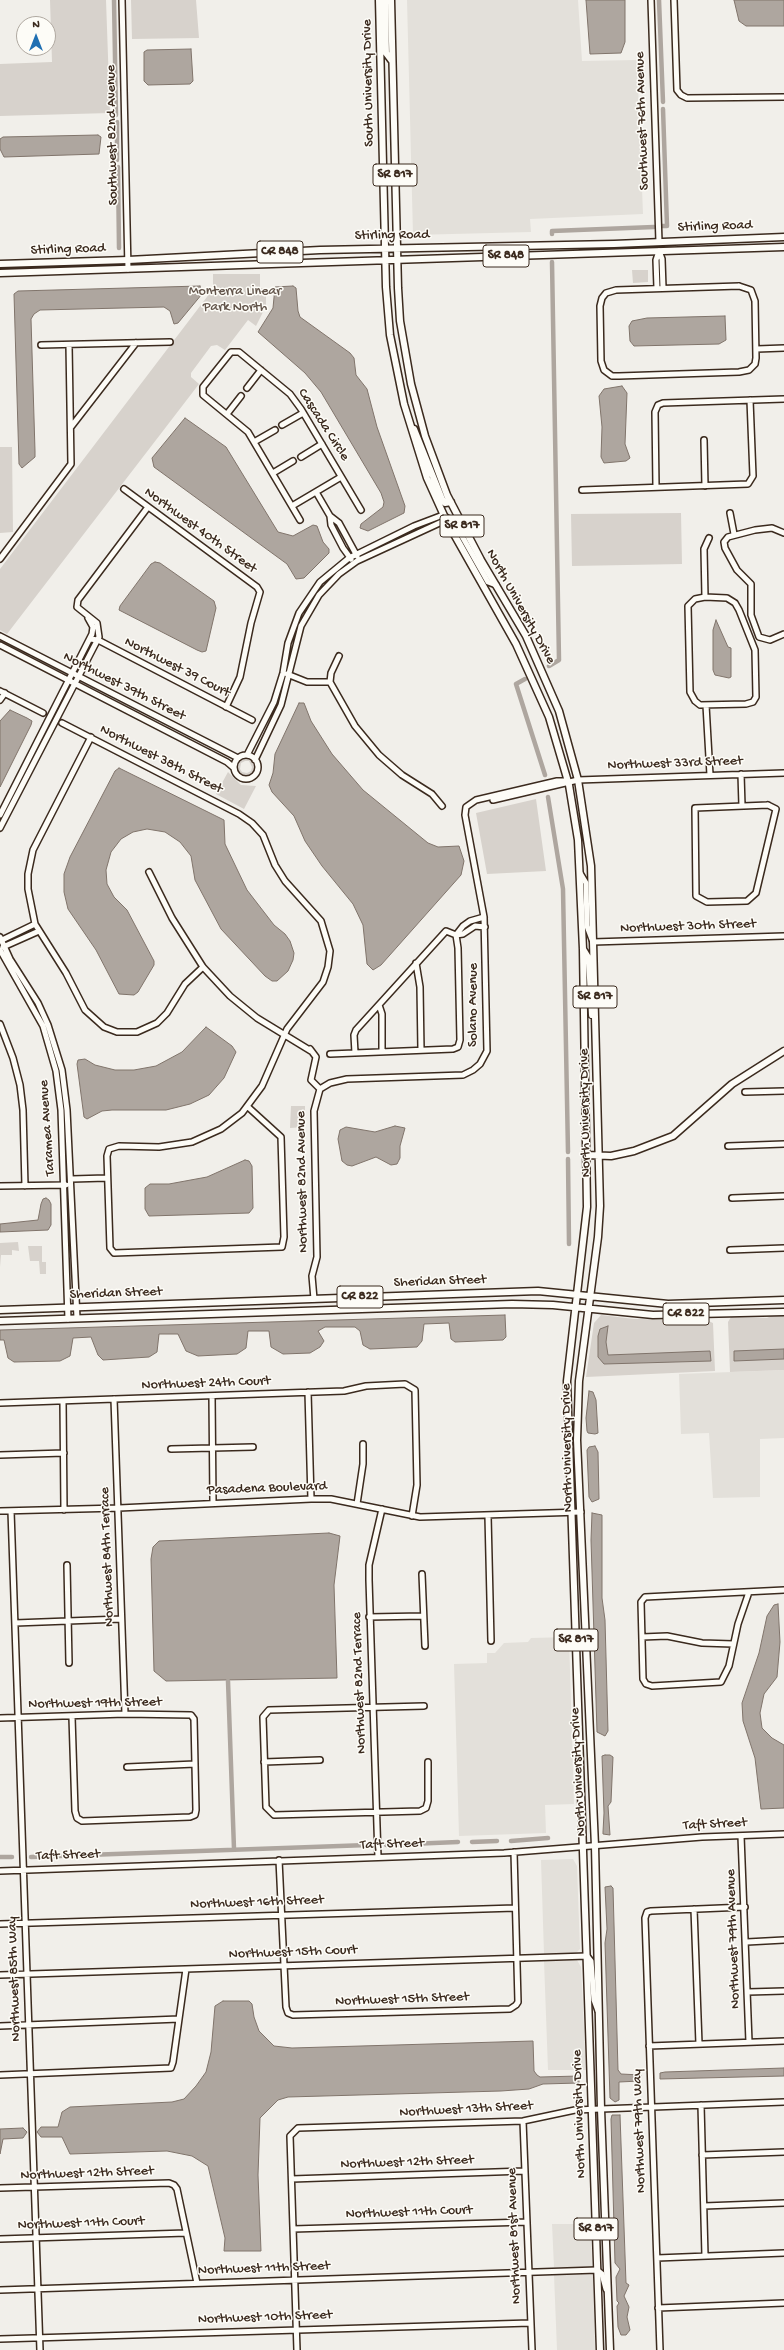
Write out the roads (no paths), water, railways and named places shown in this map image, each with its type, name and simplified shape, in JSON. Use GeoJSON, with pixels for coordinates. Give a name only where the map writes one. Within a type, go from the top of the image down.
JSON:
{"type":"FeatureCollection","features":[{"type":"Feature","properties":{"kind":"main road","name":"South University Drive"},"geometry":{"type":"LineString","coordinates":[[379,0],[385,261]]}},
{"type":"Feature","properties":{"kind":"main road"},"geometry":{"type":"LineString","coordinates":[[385,0],[386,53],[392,62]]}},
{"type":"Feature","properties":{"kind":"main road","name":"South University Drive"},"geometry":{"type":"LineString","coordinates":[[391,0],[396,248]]}},
{"type":"Feature","properties":{"kind":"main road","name":"Stirling Road"},"geometry":{"type":"LineString","coordinates":[[0,264],[128,260],[385,248],[659,242],[784,237]]}},
{"type":"Feature","properties":{"kind":"main road"},"geometry":{"type":"LineString","coordinates":[[659,251],[671,241]]}},
{"type":"Feature","properties":{"kind":"main road"},"geometry":{"type":"LineString","coordinates":[[567,254],[578,244]]}},
{"type":"Feature","properties":{"kind":"main road","name":"Stirling Road"},"geometry":{"type":"LineString","coordinates":[[1,273],[784,247]]}},
{"type":"Feature","properties":{"kind":"main road","name":"North University Drive"},"geometry":{"type":"LineString","coordinates":[[396,248],[400,321],[411,384],[425,436],[451,502],[540,665],[559,711],[578,780],[590,859],[599,1156],[599,1217],[579,1381],[577,1440],[595,1846],[598,2014],[610,2350]]}},
{"type":"Feature","properties":{"kind":"main road","name":"North University Drive"},"geometry":{"type":"LineString","coordinates":[[385,261],[390,335],[408,419],[427,478],[445,518],[531,673],[549,717],[568,782],[574,814],[580,873],[587,1155],[586,1232],[575,1307],[567,1381],[600,2350]]}},
{"type":"Feature","properties":{"kind":"main road"},"geometry":{"type":"LineString","coordinates":[[0,264],[1,273]]}},
{"type":"Feature","properties":{"kind":"main road"},"geometry":{"type":"LineString","coordinates":[[408,419],[418,438],[442,499],[446,503],[451,502]]}},
{"type":"Feature","properties":{"kind":"main road"},"geometry":{"type":"LineString","coordinates":[[582,949],[586,952],[589,958],[590,1002],[595,1021]]}},
{"type":"Feature","properties":{"kind":"main road"},"geometry":{"type":"LineString","coordinates":[[587,1155],[599,1156],[634,1151],[673,1136],[732,1084],[784,1051]]}},
{"type":"Feature","properties":{"kind":"main road","name":"Sheridan Street"},"geometry":{"type":"LineString","coordinates":[[0,1310],[506,1292],[577,1294],[668,1304],[784,1300]]}},
{"type":"Feature","properties":{"kind":"main road","name":"Sheridan Street"},"geometry":{"type":"LineString","coordinates":[[0,1321],[512,1304],[575,1307],[653,1315],[784,1312]]}},
{"type":"Feature","properties":{"kind":"street","name":"Southwest 82nd Avenue"},"geometry":{"type":"LineString","coordinates":[[122,0],[128,269]]}},
{"type":"Feature","properties":{"kind":"street","name":"Southwest 76th Avenue"},"geometry":{"type":"LineString","coordinates":[[651,0],[659,242]]}},
{"type":"Feature","properties":{"kind":"street"},"geometry":{"type":"LineString","coordinates":[[674,0],[677,90],[681,95],[687,98],[784,96]]}},
{"type":"Feature","properties":{"kind":"street"},"geometry":{"type":"LineString","coordinates":[[659,251],[662,259],[663,288]]}},
{"type":"Feature","properties":{"kind":"street"},"geometry":{"type":"LineString","coordinates":[[657,288],[656,260],[659,251]]}},
{"type":"Feature","properties":{"kind":"street"},"geometry":{"type":"LineString","coordinates":[[739,286],[751,290],[755,301],[757,349],[756,362],[752,368],[739,372],[619,376],[606,372],[602,364],[601,346],[600,304],[604,294],[613,290],[657,288],[739,286]]}},
{"type":"Feature","properties":{"kind":"street"},"geometry":{"type":"LineString","coordinates":[[71,427],[136,342]]}},
{"type":"Feature","properties":{"kind":"street"},"geometry":{"type":"LineString","coordinates":[[41,345],[170,342]]}},
{"type":"Feature","properties":{"kind":"street"},"geometry":{"type":"LineString","coordinates":[[0,560],[68,470],[71,459],[69,345]]}},
{"type":"Feature","properties":{"kind":"street"},"geometry":{"type":"LineString","coordinates":[[757,349],[784,348]]}},
{"type":"Feature","properties":{"kind":"street","name":"Cascada Circle"},"geometry":{"type":"LineString","coordinates":[[300,520],[248,432],[204,397],[203,387],[231,352],[239,352],[290,394],[361,510]]}},
{"type":"Feature","properties":{"kind":"street"},"geometry":{"type":"LineString","coordinates":[[247,388],[261,370]]}},
{"type":"Feature","properties":{"kind":"street"},"geometry":{"type":"LineString","coordinates":[[227,414],[241,396]]}},
{"type":"Feature","properties":{"kind":"street"},"geometry":{"type":"LineString","coordinates":[[656,488],[654,412],[658,405],[663,403],[784,399]]}},
{"type":"Feature","properties":{"kind":"street"},"geometry":{"type":"LineString","coordinates":[[582,490],[748,484],[751,480],[750,400]]}},
{"type":"Feature","properties":{"kind":"street"},"geometry":{"type":"LineString","coordinates":[[282,425],[303,413]]}},
{"type":"Feature","properties":{"kind":"street"},"geometry":{"type":"LineString","coordinates":[[254,442],[275,430]]}},
{"type":"Feature","properties":{"kind":"street"},"geometry":{"type":"LineString","coordinates":[[704,440],[705,486]]}},
{"type":"Feature","properties":{"kind":"street"},"geometry":{"type":"LineString","coordinates":[[301,457],[322,444]]}},
{"type":"Feature","properties":{"kind":"street"},"geometry":{"type":"LineString","coordinates":[[273,473],[293,461]]}},
{"type":"Feature","properties":{"kind":"street","name":"Cascada Circle"},"geometry":{"type":"LineString","coordinates":[[292,506],[341,476]]}},
{"type":"Feature","properties":{"kind":"street","name":"Northwest 40th Street"},"geometry":{"type":"LineString","coordinates":[[124,489],[257,586],[260,592],[251,623],[240,677],[226,707]]}},
{"type":"Feature","properties":{"kind":"street"},"geometry":{"type":"LineString","coordinates":[[316,492],[330,516],[339,523],[347,536],[357,553],[357,561]]}},
{"type":"Feature","properties":{"kind":"street"},"geometry":{"type":"LineString","coordinates":[[0,815],[72,682],[78,677],[98,640],[98,626],[77,607],[78,600],[148,507]]}},
{"type":"Feature","properties":{"kind":"street"},"geometry":{"type":"LineString","coordinates":[[730,513],[734,534]]}},
{"type":"Feature","properties":{"kind":"street"},"geometry":{"type":"LineString","coordinates":[[330,516],[331,525],[349,558],[357,561]]}},
{"type":"Feature","properties":{"kind":"street"},"geometry":{"type":"LineString","coordinates":[[255,760],[281,705],[290,675],[295,644],[302,624],[319,595],[339,574],[357,561],[445,518]]}},
{"type":"Feature","properties":{"kind":"street"},"geometry":{"type":"LineString","coordinates":[[247,755],[255,760],[258,767],[252,777],[240,778],[234,768],[238,758],[247,755],[272,708],[283,673],[288,643],[295,621],[307,600],[320,582],[349,558],[414,526],[445,518],[454,522],[488,582],[496,586]]}},
{"type":"Feature","properties":{"kind":"street"},"geometry":{"type":"LineString","coordinates":[[784,533],[772,528],[734,534],[725,540],[725,548],[737,570],[751,584],[750,615],[759,637],[770,640],[784,634]]}},
{"type":"Feature","properties":{"kind":"street"},"geometry":{"type":"LineString","coordinates":[[339,540],[347,536]]}},
{"type":"Feature","properties":{"kind":"street"},"geometry":{"type":"LineString","coordinates":[[705,597],[704,549],[709,538]]}},
{"type":"Feature","properties":{"kind":"street"},"geometry":{"type":"LineString","coordinates":[[705,597],[727,598],[735,603],[755,650],[756,697],[753,702],[746,704],[706,705],[695,701],[690,692],[688,606],[692,602],[705,597]]}},
{"type":"Feature","properties":{"kind":"street"},"geometry":{"type":"LineString","coordinates":[[0,828],[72,682],[72,674],[90,639],[93,627],[87,616]]}},
{"type":"Feature","properties":{"kind":"street"},"geometry":{"type":"LineString","coordinates":[[295,621],[302,624]]}},
{"type":"Feature","properties":{"kind":"street","name":"Northwest 39th Street"},"geometry":{"type":"LineString","coordinates":[[0,636],[238,758]]}},
{"type":"Feature","properties":{"kind":"street","name":"Northwest 39 Court"},"geometry":{"type":"LineString","coordinates":[[90,639],[98,640],[252,720]]}},
{"type":"Feature","properties":{"kind":"street","name":"Northwest 39th Street"},"geometry":{"type":"LineString","coordinates":[[0,645],[227,762],[234,768]]}},
{"type":"Feature","properties":{"kind":"street"},"geometry":{"type":"LineString","coordinates":[[339,656],[331,674],[330,682],[355,726],[379,755],[402,775],[432,794],[442,806]]}},
{"type":"Feature","properties":{"kind":"street"},"geometry":{"type":"LineString","coordinates":[[283,673],[307,682],[330,682]]}},
{"type":"Feature","properties":{"kind":"street"},"geometry":{"type":"LineString","coordinates":[[0,700],[2,692],[43,713]]}},
{"type":"Feature","properties":{"kind":"street"},"geometry":{"type":"LineString","coordinates":[[706,705],[710,775]]}},
{"type":"Feature","properties":{"kind":"street","name":"Northwest 38th Street"},"geometry":{"type":"LineString","coordinates":[[62,723],[248,820],[263,835],[275,865],[285,881],[321,922],[330,951],[328,967],[323,982],[284,1034]]}},
{"type":"Feature","properties":{"kind":"street"},"geometry":{"type":"LineString","coordinates":[[91,737],[33,850],[28,874],[28,889],[35,924],[66,973],[85,1010],[104,1027],[117,1032],[144,1030],[157,1023],[167,1013],[185,984],[203,967]]}},
{"type":"Feature","properties":{"kind":"street","name":"Northwest 33rd Street"},"geometry":{"type":"LineString","coordinates":[[568,782],[578,780],[784,773]]}},
{"type":"Feature","properties":{"kind":"street"},"geometry":{"type":"LineString","coordinates":[[741,774],[742,806]]}},
{"type":"Feature","properties":{"kind":"street","name":"Solano Avenue"},"geometry":{"type":"LineString","coordinates":[[320,1089],[330,1083],[347,1079],[459,1075],[477,1068],[487,1051],[484,917],[465,815],[468,804],[476,800],[557,780],[568,782]]}},
{"type":"Feature","properties":{"kind":"street"},"geometry":{"type":"LineString","coordinates":[[768,805],[776,809],[756,893],[747,901],[707,902],[696,896],[695,808],[742,806],[768,805]]}},
{"type":"Feature","properties":{"kind":"street"},"geometry":{"type":"LineString","coordinates":[[149,872],[172,918],[203,967],[242,1006],[311,1051],[316,1057],[311,1080],[320,1089]]}},
{"type":"Feature","properties":{"kind":"street"},"geometry":{"type":"LineString","coordinates":[[580,873],[586,883],[587,926],[593,942]]}},
{"type":"Feature","properties":{"kind":"street"},"geometry":{"type":"LineString","coordinates":[[456,935],[467,923],[484,917]]}},
{"type":"Feature","properties":{"kind":"street"},"geometry":{"type":"LineString","coordinates":[[467,923],[472,929]]}},
{"type":"Feature","properties":{"kind":"street"},"geometry":{"type":"LineString","coordinates":[[1,940],[35,924]]}},
{"type":"Feature","properties":{"kind":"street"},"geometry":{"type":"LineString","coordinates":[[355,1053],[354,1033],[446,931],[456,935],[463,934],[479,926],[484,927]]}},
{"type":"Feature","properties":{"kind":"street"},"geometry":{"type":"LineString","coordinates":[[2,948],[39,931]]}},
{"type":"Feature","properties":{"kind":"street"},"geometry":{"type":"LineString","coordinates":[[330,1054],[453,1049],[460,1043],[458,948],[456,935]]}},
{"type":"Feature","properties":{"kind":"street","name":"Northwest 30th Street"},"geometry":{"type":"LineString","coordinates":[[593,942],[784,936]]}},
{"type":"Feature","properties":{"kind":"street","name":"Taramea Avenue"},"geometry":{"type":"LineString","coordinates":[[1,940],[2,948],[34,1008],[52,1051],[61,1110],[66,1185],[68,1319]]}},
{"type":"Feature","properties":{"kind":"street"},"geometry":{"type":"LineString","coordinates":[[416,963],[420,987],[420,1050]]}},
{"type":"Feature","properties":{"kind":"street"},"geometry":{"type":"LineString","coordinates":[[379,1005],[382,1014],[382,1052]]}},
{"type":"Feature","properties":{"kind":"street"},"geometry":{"type":"LineString","coordinates":[[0,1024],[14,1058],[20,1085],[23,1110],[26,1186]]}},
{"type":"Feature","properties":{"kind":"street"},"geometry":{"type":"LineString","coordinates":[[248,1107],[281,1137],[284,1238],[282,1247],[114,1253],[110,1248],[107,1156],[109,1149],[119,1146],[158,1147],[192,1142],[222,1129],[248,1107],[262,1086],[284,1034]]}},
{"type":"Feature","properties":{"kind":"street","name":"Northwest 82nd Avenue"},"geometry":{"type":"LineString","coordinates":[[314,1299],[312,1276],[317,1257],[314,1111],[320,1089]]}},
{"type":"Feature","properties":{"kind":"street"},"geometry":{"type":"LineString","coordinates":[[745,1092],[784,1091]]}},
{"type":"Feature","properties":{"kind":"street"},"geometry":{"type":"LineString","coordinates":[[728,1146],[784,1144]]}},
{"type":"Feature","properties":{"kind":"street"},"geometry":{"type":"LineString","coordinates":[[72,1179],[106,1178]]}},
{"type":"Feature","properties":{"kind":"street"},"geometry":{"type":"LineString","coordinates":[[0,1186],[66,1185],[71,1228],[76,1318]]}},
{"type":"Feature","properties":{"kind":"street"},"geometry":{"type":"LineString","coordinates":[[732,1198],[784,1196]]}},
{"type":"Feature","properties":{"kind":"street"},"geometry":{"type":"LineString","coordinates":[[730,1250],[784,1248]]}},
{"type":"Feature","properties":{"kind":"street","name":"Northwest 24th Court"},"geometry":{"type":"LineString","coordinates":[[0,1403],[308,1392],[344,1390],[366,1386],[405,1384],[412,1386],[415,1390],[417,1485],[412,1516]]}},
{"type":"Feature","properties":{"kind":"street"},"geometry":{"type":"LineString","coordinates":[[308,1392],[311,1499]]}},
{"type":"Feature","properties":{"kind":"street"},"geometry":{"type":"LineString","coordinates":[[212,1396],[213,1502]]}},
{"type":"Feature","properties":{"kind":"street","name":"Northwest 84th Terrace"},"geometry":{"type":"LineString","coordinates":[[114,1399],[125,1714]]}},
{"type":"Feature","properties":{"kind":"street"},"geometry":{"type":"LineString","coordinates":[[63,1400],[64,1510]]}},
{"type":"Feature","properties":{"kind":"street"},"geometry":{"type":"LineString","coordinates":[[357,1504],[363,1464],[363,1444]]}},
{"type":"Feature","properties":{"kind":"street"},"geometry":{"type":"LineString","coordinates":[[171,1449],[254,1447]]}},
{"type":"Feature","properties":{"kind":"street"},"geometry":{"type":"LineString","coordinates":[[0,1455],[64,1453]]}},
{"type":"Feature","properties":{"kind":"street","name":"Pasadena Boulevard"},"geometry":{"type":"LineString","coordinates":[[0,1511],[64,1510],[213,1502],[331,1499],[412,1516],[488,1516],[581,1512]]}},
{"type":"Feature","properties":{"kind":"street","name":"Northwest 82nd Terrace"},"geometry":{"type":"LineString","coordinates":[[378,1857],[369,1617],[369,1565],[382,1509]]}},
{"type":"Feature","properties":{"kind":"street","name":"Northwest 85th Way"},"geometry":{"type":"LineString","coordinates":[[11,1511],[40,2350]]}},
{"type":"Feature","properties":{"kind":"street"},"geometry":{"type":"LineString","coordinates":[[488,1516],[491,1642]]}},
{"type":"Feature","properties":{"kind":"street"},"geometry":{"type":"LineString","coordinates":[[67,1565],[69,1663]]}},
{"type":"Feature","properties":{"kind":"street"},"geometry":{"type":"LineString","coordinates":[[422,1574],[424,1646]]}},
{"type":"Feature","properties":{"kind":"street"},"geometry":{"type":"LineString","coordinates":[[749,1592],[733,1644],[729,1666],[719,1684],[652,1686],[646,1684],[643,1679],[642,1600],[649,1595],[784,1590]]}},
{"type":"Feature","properties":{"kind":"street"},"geometry":{"type":"LineString","coordinates":[[369,1617],[423,1616]]}},
{"type":"Feature","properties":{"kind":"street"},"geometry":{"type":"LineString","coordinates":[[15,1623],[121,1619]]}},
{"type":"Feature","properties":{"kind":"street"},"geometry":{"type":"LineString","coordinates":[[642,1637],[668,1636],[702,1643],[733,1644]]}},
{"type":"Feature","properties":{"kind":"street"},"geometry":{"type":"LineString","coordinates":[[424,1706],[373,1706],[270,1710],[265,1713],[264,1762],[266,1807],[274,1814],[420,1811],[426,1808],[428,1801],[428,1762]]}},
{"type":"Feature","properties":{"kind":"street","name":"Northwest 19th Street"},"geometry":{"type":"LineString","coordinates":[[0,1718],[72,1717],[125,1714],[191,1715],[194,1719],[195,1764]]}},
{"type":"Feature","properties":{"kind":"street"},"geometry":{"type":"LineString","coordinates":[[72,1717],[75,1811],[77,1818],[82,1821],[182,1818],[195,1815],[195,1764],[127,1767]]}},
{"type":"Feature","properties":{"kind":"street"},"geometry":{"type":"LineString","coordinates":[[264,1762],[320,1760]]}},
{"type":"Feature","properties":{"kind":"street","name":"Taft Street"},"geometry":{"type":"LineString","coordinates":[[0,1871],[514,1852],[784,1834]]}},
{"type":"Feature","properties":{"kind":"street","name":"Northwest 79th Avenue"},"geometry":{"type":"LineString","coordinates":[[742,1836],[749,2042]]}},
{"type":"Feature","properties":{"kind":"street"},"geometry":{"type":"LineString","coordinates":[[514,1852],[517,1958]]}},
{"type":"Feature","properties":{"kind":"street"},"geometry":{"type":"LineString","coordinates":[[279,1860],[284,1965]]}},
{"type":"Feature","properties":{"kind":"street"},"geometry":{"type":"LineString","coordinates":[[700,2044],[694,1909],[745,1907]]}},
{"type":"Feature","properties":{"kind":"street","name":"Northwest 16th Street"},"geometry":{"type":"LineString","coordinates":[[0,1924],[282,1914],[515,1908]]}},
{"type":"Feature","properties":{"kind":"street","name":"Northwest 79th Way"},"geometry":{"type":"LineString","coordinates":[[660,2350],[650,2107],[645,1918],[647,1912],[694,1909]]}},
{"type":"Feature","properties":{"kind":"street"},"geometry":{"type":"LineString","coordinates":[[746,1942],[784,1940]]}},
{"type":"Feature","properties":{"kind":"street","name":"North University Drive"},"geometry":{"type":"LineString","coordinates":[[587,1956],[591,1960],[594,2000],[598,2014]]}},
{"type":"Feature","properties":{"kind":"street","name":"Northwest 15th Court"},"geometry":{"type":"LineString","coordinates":[[0,1975],[587,1956]]}},
{"type":"Feature","properties":{"kind":"street","name":"Northwest 15th Street"},"geometry":{"type":"LineString","coordinates":[[284,1965],[286,2007],[288,2013],[293,2015],[510,2009],[518,2002],[517,1958]]}},
{"type":"Feature","properties":{"kind":"street"},"geometry":{"type":"LineString","coordinates":[[0,2075],[171,2068],[186,1969]]}},
{"type":"Feature","properties":{"kind":"street"},"geometry":{"type":"LineString","coordinates":[[748,1992],[784,1990]]}},
{"type":"Feature","properties":{"kind":"street"},"geometry":{"type":"LineString","coordinates":[[0,2026],[179,2019]]}},
{"type":"Feature","properties":{"kind":"street"},"geometry":{"type":"LineString","coordinates":[[649,2046],[784,2041]]}},
{"type":"Feature","properties":{"kind":"street","name":"Northwest 13th Street"},"geometry":{"type":"LineString","coordinates":[[292,2179],[290,2136],[292,2132],[298,2128],[523,2121],[575,2110],[784,2102]]}},
{"type":"Feature","properties":{"kind":"street"},"geometry":{"type":"LineString","coordinates":[[701,2105],[705,2256]]}},
{"type":"Feature","properties":{"kind":"street","name":"Northwest 81st Avenue"},"geometry":{"type":"LineString","coordinates":[[523,2121],[532,2350]]}},
{"type":"Feature","properties":{"kind":"street"},"geometry":{"type":"LineString","coordinates":[[702,2155],[784,2152]]}},
{"type":"Feature","properties":{"kind":"street","name":"Northwest 12th Street"},"geometry":{"type":"LineString","coordinates":[[292,2179],[524,2171]]}},
{"type":"Feature","properties":{"kind":"street"},"geometry":{"type":"LineString","coordinates":[[292,2179],[297,2350]]}},
{"type":"Feature","properties":{"kind":"street","name":"Northwest 12th Street"},"geometry":{"type":"LineString","coordinates":[[0,2188],[169,2183],[174,2185],[177,2189],[186,2233]]}},
{"type":"Feature","properties":{"kind":"street"},"geometry":{"type":"LineString","coordinates":[[704,2206],[784,2203]]}},
{"type":"Feature","properties":{"kind":"street","name":"Northwest 11th Court"},"geometry":{"type":"LineString","coordinates":[[293,2229],[526,2222]]}},
{"type":"Feature","properties":{"kind":"street"},"geometry":{"type":"LineString","coordinates":[[186,2233],[197,2283]]}},
{"type":"Feature","properties":{"kind":"street","name":"Northwest 11th Court"},"geometry":{"type":"LineString","coordinates":[[0,2239],[186,2233]]}},
{"type":"Feature","properties":{"kind":"street"},"geometry":{"type":"LineString","coordinates":[[656,2258],[784,2253]]}},
{"type":"Feature","properties":{"kind":"street","name":"North University Drive"},"geometry":{"type":"LineString","coordinates":[[597,2270],[602,2274],[608,2298]]}},
{"type":"Feature","properties":{"kind":"street","name":"Northwest 11th Street"},"geometry":{"type":"LineString","coordinates":[[0,2290],[529,2271],[597,2270]]}},
{"type":"Feature","properties":{"kind":"street"},"geometry":{"type":"LineString","coordinates":[[658,2308],[784,2304]]}},
{"type":"Feature","properties":{"kind":"street","name":"Northwest 10th Street"},"geometry":{"type":"LineString","coordinates":[[0,2339],[530,2322]]}},
{"type":"Feature","properties":{"kind":"waterway"},"geometry":{"type":"LineString","coordinates":[[114,0],[116,115]]}},
{"type":"Feature","properties":{"kind":"waterway"},"geometry":{"type":"LineString","coordinates":[[659,0],[663,102]]}},
{"type":"Feature","properties":{"kind":"waterway"},"geometry":{"type":"LineString","coordinates":[[662,226],[667,226],[663,109]]}},
{"type":"Feature","properties":{"kind":"waterway"},"geometry":{"type":"LineString","coordinates":[[117,122],[117,160]]}},
{"type":"Feature","properties":{"kind":"waterway"},"geometry":{"type":"LineString","coordinates":[[118,167],[119,248]]}},
{"type":"Feature","properties":{"kind":"waterway"},"geometry":{"type":"LineString","coordinates":[[552,234],[552,231],[654,227]]}},
{"type":"Feature","properties":{"kind":"waterway"},"geometry":{"type":"LineString","coordinates":[[549,666],[559,660],[552,262]]}},
{"type":"Feature","properties":{"kind":"waterway"},"geometry":{"type":"LineString","coordinates":[[525,679],[516,684],[545,775]]}},
{"type":"Feature","properties":{"kind":"waterway"},"geometry":{"type":"LineString","coordinates":[[548,797],[563,889],[568,1152]]}},
{"type":"Feature","properties":{"kind":"waterway"},"geometry":{"type":"LineString","coordinates":[[568,1159],[569,1244]]}},
{"type":"Feature","properties":{"kind":"waterway"},"geometry":{"type":"LineString","coordinates":[[228,1681],[234,1849]]}},
{"type":"Feature","properties":{"kind":"waterway"},"geometry":{"type":"LineString","coordinates":[[511,1841],[548,1838]]}},
{"type":"Feature","properties":{"kind":"waterway"},"geometry":{"type":"LineString","coordinates":[[472,1842],[497,1841]]}},
{"type":"Feature","properties":{"kind":"waterway"},"geometry":{"type":"LineString","coordinates":[[386,1845],[458,1842]]}},
{"type":"Feature","properties":{"kind":"waterway"},"geometry":{"type":"LineString","coordinates":[[31,1857],[368,1845]]}},
{"type":"Feature","properties":{"kind":"waterway"},"geometry":{"type":"LineString","coordinates":[[0,1857],[12,1857]]}},
{"type":"Feature","properties":{"kind":"park label","name":"Monterra Linear Park North"},"geometry":{"type":"Point","coordinates":[235,300]}}]}
